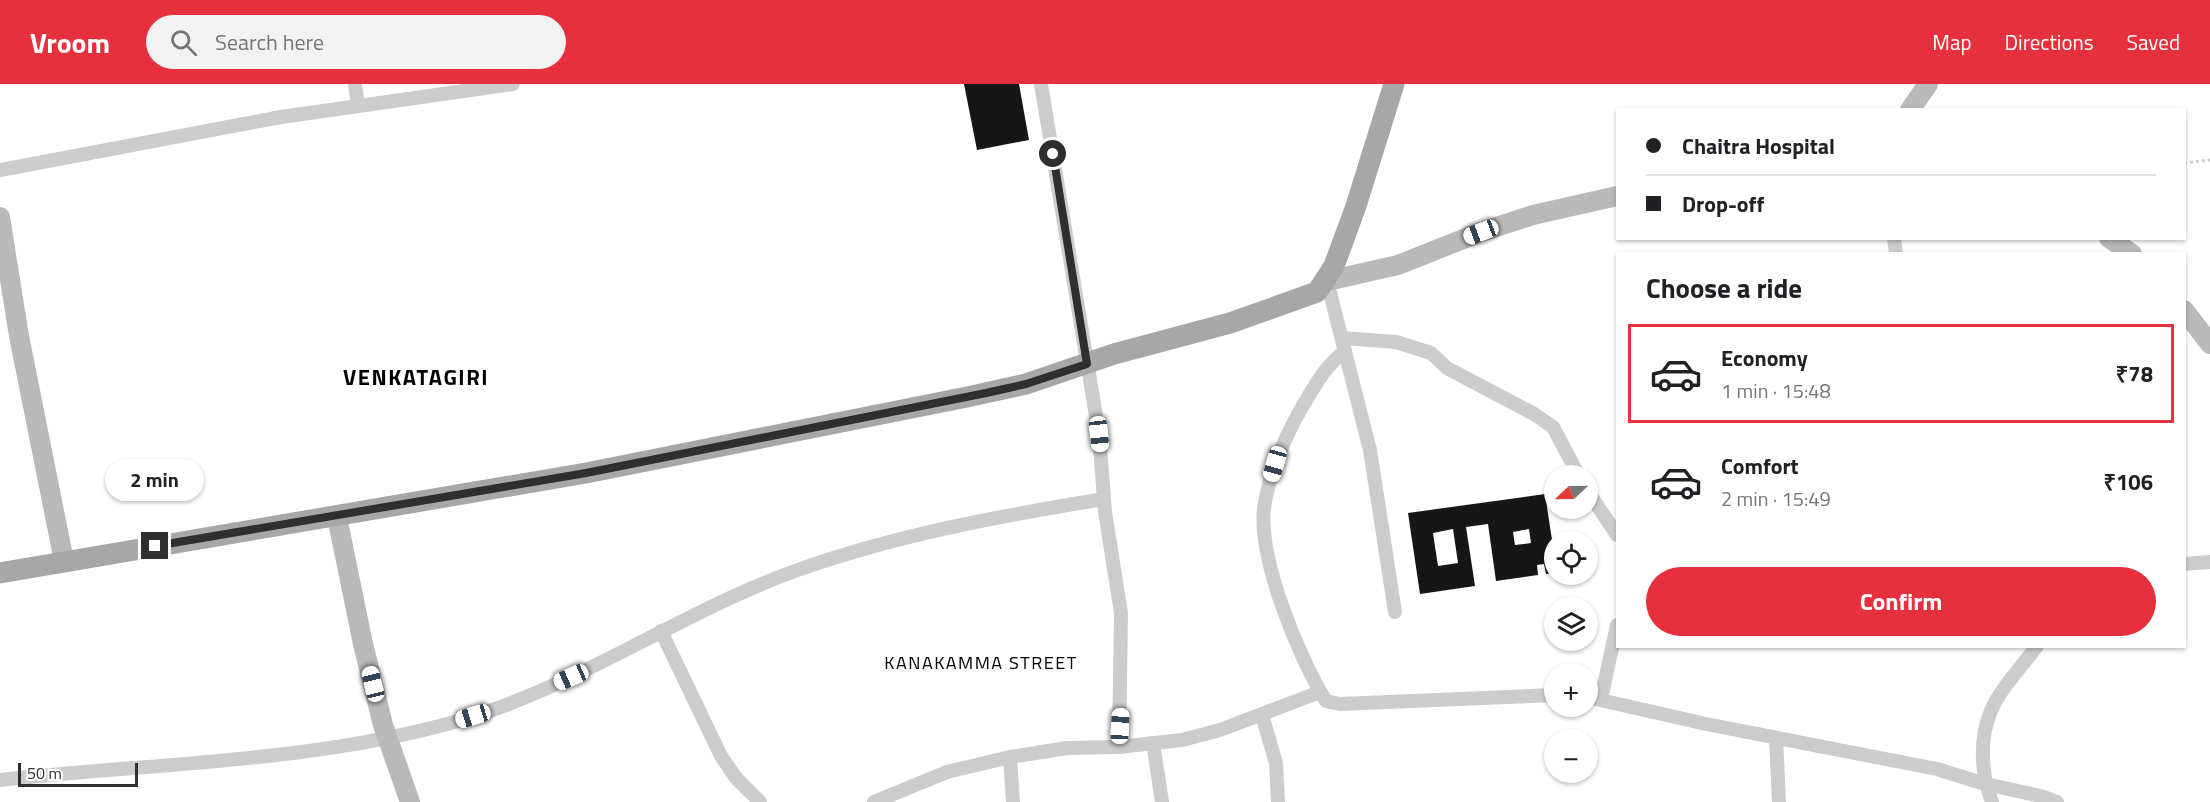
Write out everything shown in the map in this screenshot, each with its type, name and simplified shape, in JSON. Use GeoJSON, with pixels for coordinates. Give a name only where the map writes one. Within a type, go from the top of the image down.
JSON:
{"type":"FeatureCollection","features":[{"type":"Feature","properties":{"kind":"main road"},"geometry":{"type":"LineString","coordinates":[[0,573],[586,473],[967,397],[1026,384],[1284,304],[1317,292],[1327,281],[1356,206],[1394,84]]}},
{"type":"Feature","properties":{"kind":"main road"},"geometry":{"type":"LineString","coordinates":[[1911,108],[1928,84]]}},
{"type":"Feature","properties":{"kind":"main road"},"geometry":{"type":"LineString","coordinates":[[1327,281],[1398,265],[1481,232],[1533,215],[1616,196]]}},
{"type":"Feature","properties":{"kind":"main road"},"geometry":{"type":"LineString","coordinates":[[0,217],[19,336],[64,561]]}},
{"type":"Feature","properties":{"kind":"main road"},"geometry":{"type":"LineString","coordinates":[[2112,240],[2129,252]]}},
{"type":"Feature","properties":{"kind":"main road"},"geometry":{"type":"LineString","coordinates":[[2186,313],[2210,344]]}},
{"type":"Feature","properties":{"kind":"main road"},"geometry":{"type":"LineString","coordinates":[[338,517],[363,644],[387,738],[410,802]]}},
{"type":"Feature","properties":{"kind":"street"},"geometry":{"type":"LineString","coordinates":[[355,84],[358,105]]}},
{"type":"Feature","properties":{"kind":"street"},"geometry":{"type":"LineString","coordinates":[[0,170],[281,117],[513,84]]}},
{"type":"Feature","properties":{"kind":"street"},"geometry":{"type":"LineString","coordinates":[[1041,84],[1099,434],[1104,499],[1121,613],[1119,747]]}},
{"type":"Feature","properties":{"kind":"street"},"geometry":{"type":"LineString","coordinates":[[1327,281],[1370,450],[1395,612]]}},
{"type":"Feature","properties":{"kind":"street"},"geometry":{"type":"LineString","coordinates":[[1344,345],[1396,342],[1431,353],[1447,368],[1534,414],[1553,428],[1573,465]]}},
{"type":"Feature","properties":{"kind":"street"},"geometry":{"type":"LineString","coordinates":[[1344,345],[1318,380],[1296,419],[1275,464],[1264,504],[1266,543],[1283,611],[1309,674],[1326,701],[1340,704],[1544,695]]}},
{"type":"Feature","properties":{"kind":"street"},"geometry":{"type":"LineString","coordinates":[[0,780],[198,762],[387,738],[508,705],[795,571],[883,544],[989,518],[1104,499]]}},
{"type":"Feature","properties":{"kind":"street"},"geometry":{"type":"LineString","coordinates":[[1598,506],[1616,534]]}},
{"type":"Feature","properties":{"kind":"street"},"geometry":{"type":"LineString","coordinates":[[2186,564],[2210,562]]}},
{"type":"Feature","properties":{"kind":"street"},"geometry":{"type":"LineString","coordinates":[[1598,685],[1616,628]]}},
{"type":"Feature","properties":{"kind":"street"},"geometry":{"type":"LineString","coordinates":[[661,632],[721,756],[736,778],[760,802]]}},
{"type":"Feature","properties":{"kind":"street"},"geometry":{"type":"LineString","coordinates":[[1992,802],[1985,784],[1983,740],[1991,710],[2036,648]]}},
{"type":"Feature","properties":{"kind":"street"},"geometry":{"type":"LineString","coordinates":[[874,802],[947,772],[1010,757],[1067,748],[1119,747],[1182,740],[1320,693]]}},
{"type":"Feature","properties":{"kind":"street"},"geometry":{"type":"LineString","coordinates":[[1598,699],[1776,738],[1937,769],[2057,802]]}},
{"type":"Feature","properties":{"kind":"street"},"geometry":{"type":"LineString","coordinates":[[1269,712],[1276,763],[1278,802]]}},
{"type":"Feature","properties":{"kind":"street"},"geometry":{"type":"LineString","coordinates":[[1776,738],[1779,802]]}},
{"type":"Feature","properties":{"kind":"street"},"geometry":{"type":"LineString","coordinates":[[1153,743],[1162,802]]}},
{"type":"Feature","properties":{"kind":"street"},"geometry":{"type":"LineString","coordinates":[[1010,757],[1013,802]]}},
{"type":"Feature","properties":{"kind":"path"},"geometry":{"type":"LineString","coordinates":[[2186,163],[2210,160]]}},
{"type":"Feature","properties":{"kind":"building"},"geometry":{"type":"Polygon","coordinates":[[[964,84],[1019,84],[1029,140],[977,150],[964,84]]]}},
{"type":"Feature","properties":{"kind":"building"},"geometry":{"type":"Polygon","coordinates":[[[1544,494],[1544,519],[1549,519],[1551,531],[1544,531],[1544,564],[1537,565],[1538,575],[1496,581],[1488,524],[1466,527],[1475,586],[1420,594],[1408,513],[1544,494]],[[1453,529],[1433,533],[1438,566],[1458,563],[1453,529]],[[1529,529],[1513,532],[1515,545],[1531,543],[1529,529]]]}},
{"type":"Feature","properties":{"kind":"district","name":"VENKATAGIRI"},"geometry":{"type":"Point","coordinates":[416,377]}},
{"type":"Feature","properties":{"kind":"district","name":"KANAKAMMA STREET"},"geometry":{"type":"Point","coordinates":[981,663]}},
{"type":"Feature","properties":{"kind":"route"},"geometry":{"type":"LineString","coordinates":[[155,546],[338,517],[586,473],[986,393],[1026,384],[1087,364],[1053,154]]}}]}
